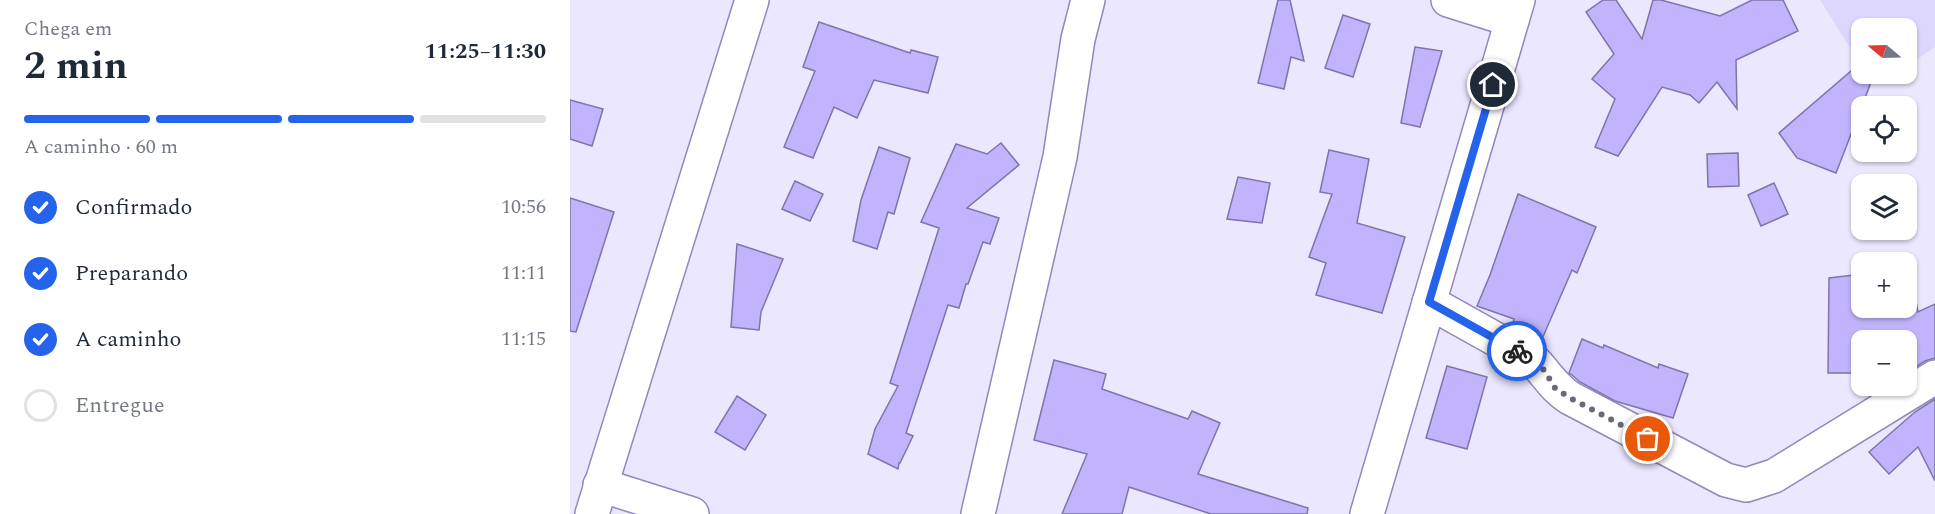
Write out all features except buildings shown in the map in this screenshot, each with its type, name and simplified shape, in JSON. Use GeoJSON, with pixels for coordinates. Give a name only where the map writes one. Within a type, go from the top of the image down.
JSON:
{"type":"FeatureCollection","features":[{"type":"Feature","properties":{"kind":"street"},"geometry":{"type":"LineString","coordinates":[[692,514],[596,500],[752,0]]}},
{"type":"Feature","properties":{"kind":"street"},"geometry":{"type":"LineString","coordinates":[[978,514],[1060,157],[1078,39],[1088,0]]}},
{"type":"Feature","properties":{"kind":"street"},"geometry":{"type":"LineString","coordinates":[[1367,514],[1515,10],[1448,0]]}},
{"type":"Feature","properties":{"kind":"street"},"geometry":{"type":"LineString","coordinates":[[1429,302],[1533,360],[1544,370],[1555,388],[1570,398],[1726,480],[1746,485],[1774,476],[1935,377]]}},
{"type":"Feature","properties":{"kind":"shaded area"},"geometry":{"type":"Polygon","coordinates":[[[1820,0],[1935,0],[1935,47],[1917,59],[1917,18],[1851,18],[1851,49],[1820,0]]]}},
{"type":"Feature","properties":{"kind":"way so far"},"geometry":{"type":"LineString","coordinates":[[1517,351],[1533,360],[1544,370],[1555,388],[1648,439]]}},
{"type":"Feature","properties":{"kind":"route"},"geometry":{"type":"LineString","coordinates":[[1493,85],[1429,302],[1517,351]]}}]}
